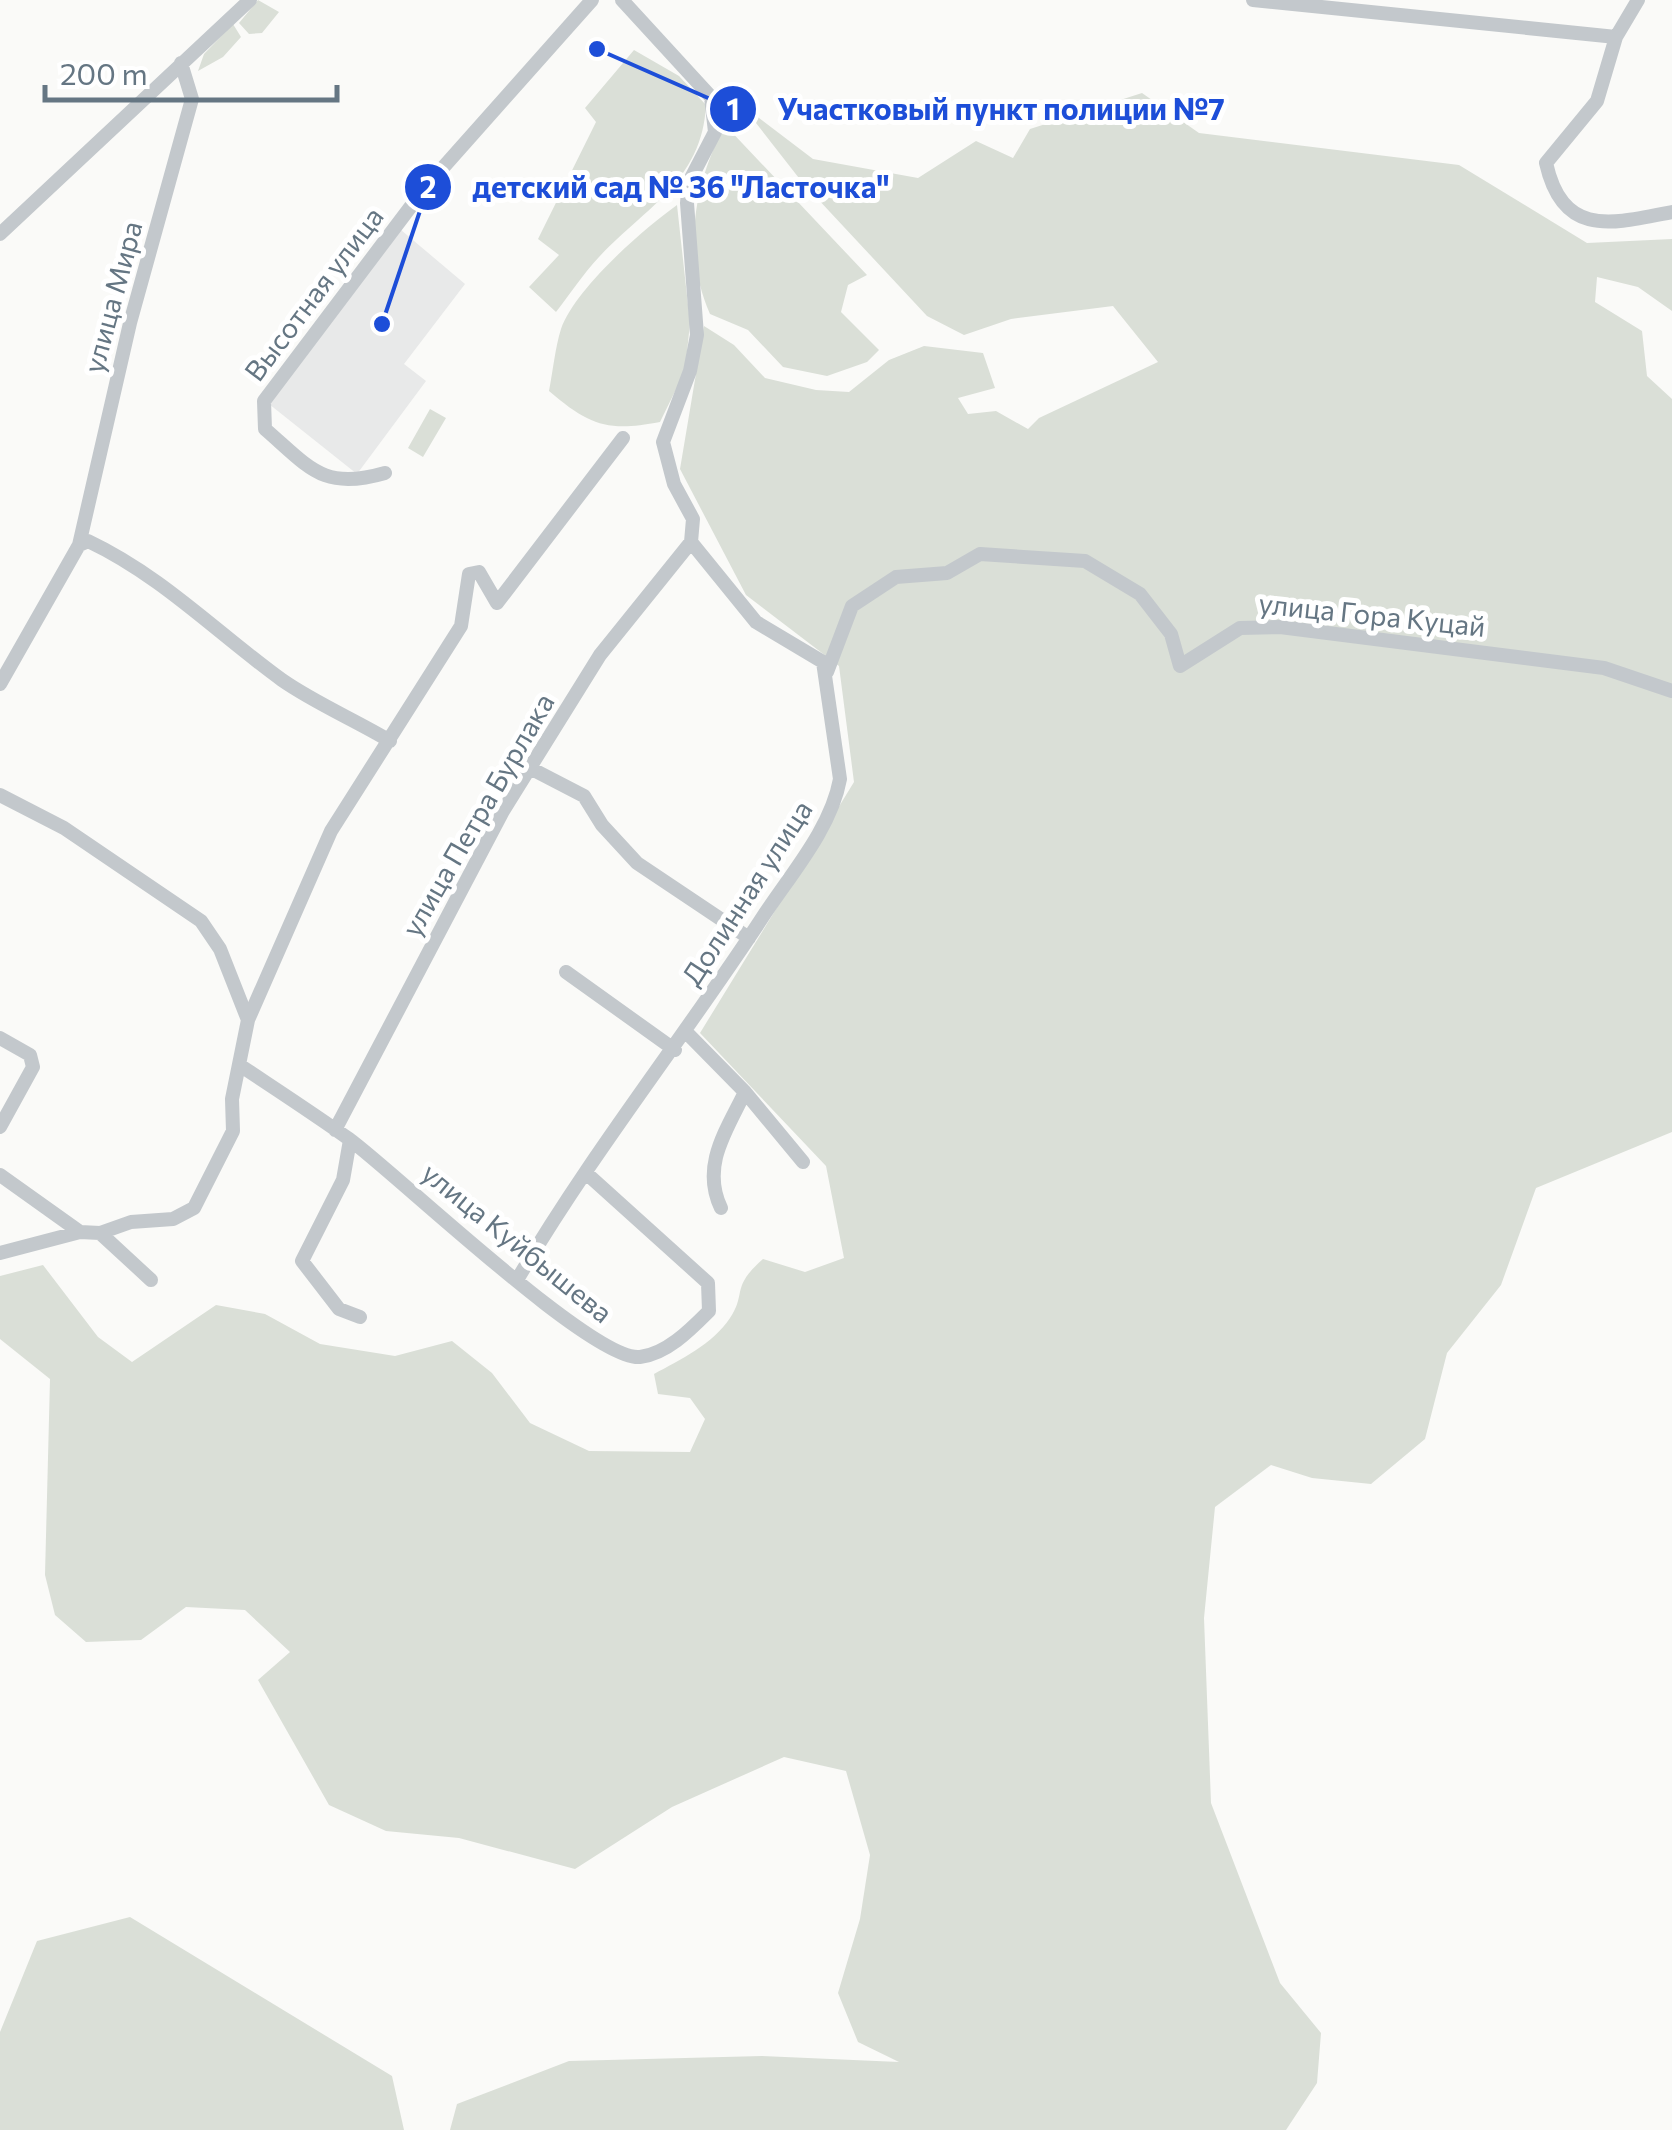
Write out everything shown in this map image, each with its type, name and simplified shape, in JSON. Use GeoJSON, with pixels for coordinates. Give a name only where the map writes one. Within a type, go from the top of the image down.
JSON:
{"type":"FeatureCollection","features":[{"type":"Feature","properties":{"kind":"street"},"geometry":{"type":"LineString","coordinates":[[0,234],[250,0]]}},
{"type":"Feature","properties":{"kind":"street","name":"Высотная улица"},"geometry":{"type":"LineString","coordinates":[[384,474],[350,483],[322,476],[265,429],[264,401],[424,190],[592,0]]}},
{"type":"Feature","properties":{"kind":"street"},"geometry":{"type":"LineString","coordinates":[[623,0],[711,97],[715,113],[714,132],[688,182],[696,335],[690,371],[662,442],[674,484],[693,519],[691,542],[756,622],[823,662],[826,672]]}},
{"type":"Feature","properties":{"kind":"street"},"geometry":{"type":"LineString","coordinates":[[1253,0],[1616,38]]}},
{"type":"Feature","properties":{"kind":"street"},"geometry":{"type":"LineString","coordinates":[[1638,0],[1616,38],[1597,101],[1546,162],[1562,203],[1597,224],[1672,212]]}},
{"type":"Feature","properties":{"kind":"street","name":"улица Мира"},"geometry":{"type":"LineString","coordinates":[[0,684],[79,545],[130,323],[192,99],[181,63]]}},
{"type":"Feature","properties":{"kind":"street"},"geometry":{"type":"LineString","coordinates":[[0,1252],[80,1232],[100,1233],[131,1222],[173,1219],[194,1208],[233,1131],[232,1099],[248,1020],[331,831],[461,626],[469,574],[479,572],[497,603],[623,438]]}},
{"type":"Feature","properties":{"kind":"street"},"geometry":{"type":"LineString","coordinates":[[79,545],[88,541],[120,556],[164,585],[284,682],[390,741]]}},
{"type":"Feature","properties":{"kind":"street","name":"улица Петра Бурлака"},"geometry":{"type":"LineString","coordinates":[[335,1130],[530,768],[600,655],[691,542]]}},
{"type":"Feature","properties":{"kind":"street","name":"улица Гора Куцай"},"geometry":{"type":"LineString","coordinates":[[826,672],[852,606],[896,577],[946,574],[980,554],[1027,554],[1085,561],[1140,594],[1171,634],[1180,666],[1240,628],[1280,627],[1604,668],[1672,690]]}},
{"type":"Feature","properties":{"kind":"street","name":"Долинная улица"},"geometry":{"type":"LineString","coordinates":[[518,1280],[586,1174],[687,1033],[837,798],[840,779],[826,672]]}},
{"type":"Feature","properties":{"kind":"street"},"geometry":{"type":"LineString","coordinates":[[530,768],[584,796],[602,825],[637,863],[749,938]]}},
{"type":"Feature","properties":{"kind":"street"},"geometry":{"type":"LineString","coordinates":[[0,795],[64,828],[200,921],[220,948],[248,1020]]}},
{"type":"Feature","properties":{"kind":"street"},"geometry":{"type":"LineString","coordinates":[[566,972],[674,1050]]}},
{"type":"Feature","properties":{"kind":"street"},"geometry":{"type":"LineString","coordinates":[[687,1033],[745,1092],[803,1162]]}},
{"type":"Feature","properties":{"kind":"street"},"geometry":{"type":"LineString","coordinates":[[0,1038],[30,1055],[34,1066],[0,1127]]}},
{"type":"Feature","properties":{"kind":"street","name":"улица Куйбышева"},"geometry":{"type":"LineString","coordinates":[[241,1066],[350,1140],[518,1280],[613,1352],[640,1357],[687,1334],[708,1310],[708,1283],[586,1174]]}},
{"type":"Feature","properties":{"kind":"street"},"geometry":{"type":"LineString","coordinates":[[721,1208],[712,1190],[712,1164],[745,1092]]}},
{"type":"Feature","properties":{"kind":"street"},"geometry":{"type":"LineString","coordinates":[[350,1140],[342,1180],[302,1261],[339,1309],[360,1317]]}},
{"type":"Feature","properties":{"kind":"street"},"geometry":{"type":"LineString","coordinates":[[0,1176],[80,1232]]}},
{"type":"Feature","properties":{"kind":"street"},"geometry":{"type":"LineString","coordinates":[[100,1233],[151,1280]]}},
{"type":"Feature","properties":{"kind":"shaded area"},"geometry":{"type":"Polygon","coordinates":[[[258,0],[279,12],[262,33],[249,34],[239,23],[258,0]]]}},
{"type":"Feature","properties":{"kind":"shaded area"},"geometry":{"type":"Polygon","coordinates":[[[233,24],[241,37],[223,57],[198,71],[204,54],[233,24]]]}},
{"type":"Feature","properties":{"kind":"shaded area"},"geometry":{"type":"Polygon","coordinates":[[[634,50],[679,76],[706,105],[702,131],[694,154],[669,191],[599,257],[556,312],[529,287],[559,255],[538,239],[596,122],[585,108],[634,50]]]}},
{"type":"Feature","properties":{"kind":"shaded area"},"geometry":{"type":"Polygon","coordinates":[[[1142,93],[1199,133],[1459,165],[1587,243],[1672,239],[1672,311],[1638,287],[1597,277],[1595,302],[1642,331],[1647,376],[1672,399],[1672,1132],[1536,1188],[1501,1285],[1447,1353],[1425,1439],[1371,1484],[1312,1478],[1271,1465],[1215,1507],[1204,1618],[1211,1803],[1280,1983],[1321,2033],[1317,2083],[1286,2130],[450,2130],[457,2104],[569,2061],[762,2056],[899,2062],[858,2042],[838,1993],[860,1919],[870,1855],[846,1771],[784,1757],[672,1807],[575,1869],[459,1838],[386,1831],[329,1805],[258,1680],[290,1652],[245,1610],[186,1607],[141,1640],[86,1642],[55,1615],[45,1575],[50,1379],[0,1339],[0,1276],[43,1265],[98,1337],[132,1362],[216,1305],[265,1314],[320,1344],[395,1356],[452,1341],[492,1373],[530,1423],[589,1451],[690,1452],[705,1419],[690,1398],[658,1394],[654,1374],[715,1336],[735,1309],[746,1277],[763,1259],[805,1272],[844,1258],[826,1166],[700,1033],[854,782],[839,666],[746,595],[680,469],[704,326],[734,345],[765,378],[816,390],[849,392],[889,360],[924,346],[983,353],[995,388],[958,398],[968,414],[996,411],[1028,429],[1039,418],[1158,362],[1113,306],[1011,319],[964,335],[927,316],[802,182],[742,105],[813,159],[918,178],[976,141],[1013,158],[1030,129],[1142,93]]]}},
{"type":"Feature","properties":{"kind":"shaded area"},"geometry":{"type":"Polygon","coordinates":[[[725,125],[867,275],[848,285],[841,312],[879,350],[867,362],[827,376],[783,367],[748,330],[710,314],[696,266],[695,218],[706,170],[725,125]]]}},
{"type":"Feature","properties":{"kind":"shaded area"},"geometry":{"type":"Polygon","coordinates":[[[677,205],[690,323],[685,371],[660,422],[613,426],[588,419],[549,391],[561,329],[595,279],[677,205]]]}},
{"type":"Feature","properties":{"kind":"shaded area"},"geometry":{"type":"Polygon","coordinates":[[[401,230],[465,284],[404,364],[426,381],[357,474],[269,404],[401,230]]]}},
{"type":"Feature","properties":{"kind":"shaded area"},"geometry":{"type":"Polygon","coordinates":[[[430,409],[446,418],[423,457],[408,448],[430,409]]]}},
{"type":"Feature","properties":{"kind":"shaded area"},"geometry":{"type":"Polygon","coordinates":[[[130,1917],[392,2076],[404,2130],[0,2130],[0,2032],[37,1941],[130,1917]]]}},
{"type":"Feature","properties":{"kind":"place","name":"Участковый пункт полиции №7"},"geometry":{"type":"Point","coordinates":[597,49]}},
{"type":"Feature","properties":{"kind":"place","name":"детский сад № 36 \"Ласточка\""},"geometry":{"type":"Point","coordinates":[382,324]}}]}
